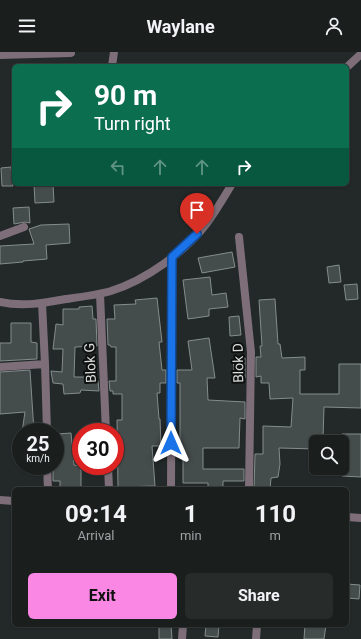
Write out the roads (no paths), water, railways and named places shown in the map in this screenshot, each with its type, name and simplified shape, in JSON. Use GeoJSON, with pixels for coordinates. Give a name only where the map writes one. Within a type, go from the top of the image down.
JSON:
{"type":"FeatureCollection","features":[{"type":"Feature","properties":{"kind":"street"},"geometry":{"type":"LineString","coordinates":[[112,64],[114,52]]}},
{"type":"Feature","properties":{"kind":"street"},"geometry":{"type":"LineString","coordinates":[[0,55],[71,53]]}},
{"type":"Feature","properties":{"kind":"street"},"geometry":{"type":"LineString","coordinates":[[349,66],[359,58]]}},
{"type":"Feature","properties":{"kind":"street"},"geometry":{"type":"LineString","coordinates":[[0,302],[21,305],[100,294],[137,280],[172,257],[188,244],[207,223],[231,186]]}},
{"type":"Feature","properties":{"kind":"street"},"geometry":{"type":"LineString","coordinates":[[0,236],[24,227]]}},
{"type":"Feature","properties":{"kind":"street","name":"Blok D"},"geometry":{"type":"LineString","coordinates":[[239,237],[251,352],[249,487]]}},
{"type":"Feature","properties":{"kind":"street"},"geometry":{"type":"LineString","coordinates":[[171,487],[172,257]]}},
{"type":"Feature","properties":{"kind":"street","name":"Blok G"},"geometry":{"type":"LineString","coordinates":[[100,294],[106,423]]}},
{"type":"Feature","properties":{"kind":"street"},"geometry":{"type":"LineString","coordinates":[[42,303],[46,423]]}},
{"type":"Feature","properties":{"kind":"street"},"geometry":{"type":"LineString","coordinates":[[0,367],[45,364]]}},
{"type":"Feature","properties":{"kind":"street"},"geometry":{"type":"LineString","coordinates":[[47,475],[48,487]]}},
{"type":"Feature","properties":{"kind":"street"},"geometry":{"type":"LineString","coordinates":[[108,475],[109,487]]}},
{"type":"Feature","properties":{"kind":"street"},"geometry":{"type":"LineString","coordinates":[[0,500],[12,501]]}},
{"type":"Feature","properties":{"kind":"street"},"geometry":{"type":"LineString","coordinates":[[349,517],[361,518]]}},
{"type":"Feature","properties":{"kind":"street"},"geometry":{"type":"LineString","coordinates":[[182,639],[183,627]]}},
{"type":"Feature","properties":{"kind":"street"},"geometry":{"type":"LineString","coordinates":[[256,639],[257,627]]}}]}
